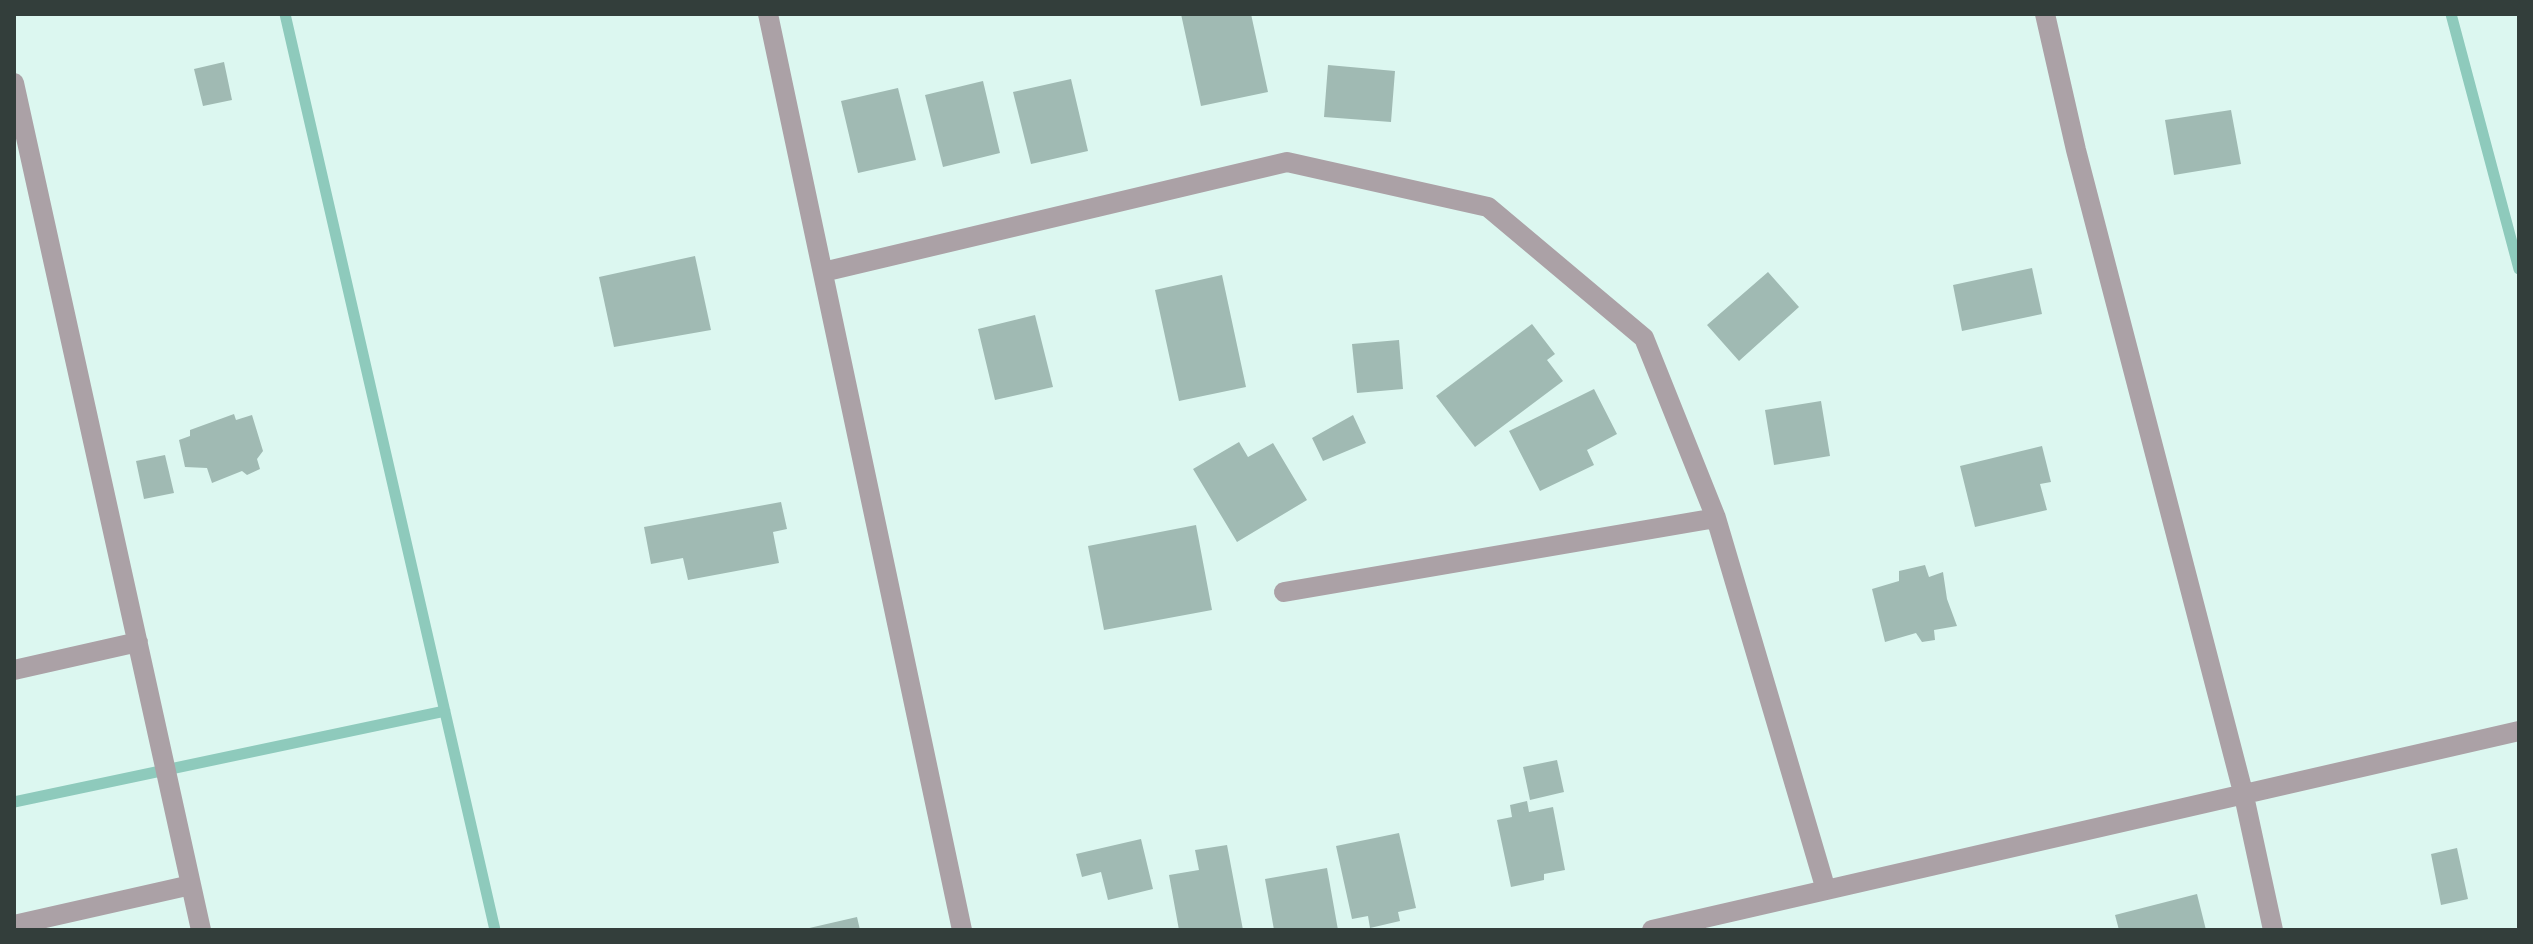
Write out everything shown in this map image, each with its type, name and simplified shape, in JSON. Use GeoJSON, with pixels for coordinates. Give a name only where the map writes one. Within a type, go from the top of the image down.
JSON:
{"type":"FeatureCollection","features":[{"type":"Feature","properties":{"kind":"street"},"geometry":{"type":"LineString","coordinates":[[768,14],[962,930]]}},
{"type":"Feature","properties":{"kind":"street"},"geometry":{"type":"LineString","coordinates":[[2045,14],[2076,150],[2244,796],[2273,930]]}},
{"type":"Feature","properties":{"kind":"street"},"geometry":{"type":"LineString","coordinates":[[14,83],[201,930]]}},
{"type":"Feature","properties":{"kind":"street"},"geometry":{"type":"LineString","coordinates":[[823,272],[1287,162],[1488,207],[1644,338],[1716,518],[1826,890]]}},
{"type":"Feature","properties":{"kind":"street"},"geometry":{"type":"LineString","coordinates":[[1284,592],[1716,518]]}},
{"type":"Feature","properties":{"kind":"street"},"geometry":{"type":"LineString","coordinates":[[14,670],[138,642]]}},
{"type":"Feature","properties":{"kind":"street"},"geometry":{"type":"LineString","coordinates":[[1652,930],[2519,731]]}},
{"type":"Feature","properties":{"kind":"street"},"geometry":{"type":"LineString","coordinates":[[14,925],[191,885]]}},
{"type":"Feature","properties":{"kind":"building"},"geometry":{"type":"Polygon","coordinates":[[[1181,14],[1251,14],[1268,92],[1201,106],[1181,14]]]}},
{"type":"Feature","properties":{"kind":"building"},"geometry":{"type":"Polygon","coordinates":[[[224,62],[232,100],[203,106],[194,69],[224,62]]]}},
{"type":"Feature","properties":{"kind":"building"},"geometry":{"type":"Polygon","coordinates":[[[1328,65],[1395,71],[1391,122],[1324,117],[1328,65]]]}},
{"type":"Feature","properties":{"kind":"building"},"geometry":{"type":"Polygon","coordinates":[[[1071,79],[1088,151],[1031,164],[1013,92],[1071,79]]]}},
{"type":"Feature","properties":{"kind":"building"},"geometry":{"type":"Polygon","coordinates":[[[983,81],[1000,153],[943,167],[925,95],[983,81]]]}},
{"type":"Feature","properties":{"kind":"building"},"geometry":{"type":"Polygon","coordinates":[[[898,88],[916,160],[858,173],[841,101],[898,88]]]}},
{"type":"Feature","properties":{"kind":"building"},"geometry":{"type":"Polygon","coordinates":[[[2231,110],[2241,164],[2174,175],[2165,120],[2231,110]]]}},
{"type":"Feature","properties":{"kind":"building"},"geometry":{"type":"Polygon","coordinates":[[[695,256],[711,330],[614,347],[599,277],[695,256]]]}},
{"type":"Feature","properties":{"kind":"building"},"geometry":{"type":"Polygon","coordinates":[[[2032,268],[2042,314],[1962,331],[1953,285],[2032,268]]]}},
{"type":"Feature","properties":{"kind":"building"},"geometry":{"type":"Polygon","coordinates":[[[1768,272],[1799,307],[1739,361],[1707,325],[1768,272]]]}},
{"type":"Feature","properties":{"kind":"building"},"geometry":{"type":"Polygon","coordinates":[[[1222,275],[1246,387],[1179,401],[1155,290],[1222,275]]]}},
{"type":"Feature","properties":{"kind":"building"},"geometry":{"type":"Polygon","coordinates":[[[1035,315],[1053,387],[995,400],[978,329],[1035,315]]]}},
{"type":"Feature","properties":{"kind":"building"},"geometry":{"type":"Polygon","coordinates":[[[1532,324],[1555,354],[1547,360],[1563,381],[1475,447],[1436,396],[1532,324]]]}},
{"type":"Feature","properties":{"kind":"building"},"geometry":{"type":"Polygon","coordinates":[[[1399,340],[1403,389],[1357,393],[1352,344],[1399,340]]]}},
{"type":"Feature","properties":{"kind":"building"},"geometry":{"type":"Polygon","coordinates":[[[1594,389],[1617,434],[1587,450],[1594,465],[1540,491],[1509,431],[1594,389]]]}},
{"type":"Feature","properties":{"kind":"building"},"geometry":{"type":"Polygon","coordinates":[[[1821,401],[1830,456],[1774,465],[1765,410],[1821,401]]]}},
{"type":"Feature","properties":{"kind":"building"},"geometry":{"type":"Polygon","coordinates":[[[234,414],[236,420],[252,415],[263,451],[257,459],[260,469],[247,475],[242,471],[212,483],[207,468],[185,467],[179,440],[190,436],[190,430],[234,414]]]}},
{"type":"Feature","properties":{"kind":"building"},"geometry":{"type":"Polygon","coordinates":[[[1353,415],[1366,443],[1323,461],[1312,438],[1353,415]]]}},
{"type":"Feature","properties":{"kind":"building"},"geometry":{"type":"Polygon","coordinates":[[[1239,442],[1248,457],[1273,443],[1307,500],[1237,542],[1193,469],[1239,442]]]}},
{"type":"Feature","properties":{"kind":"building"},"geometry":{"type":"Polygon","coordinates":[[[2042,446],[2051,482],[2040,484],[2047,510],[1975,527],[1960,466],[2042,446]]]}},
{"type":"Feature","properties":{"kind":"building"},"geometry":{"type":"Polygon","coordinates":[[[165,455],[174,493],[144,499],[136,461],[165,455]]]}},
{"type":"Feature","properties":{"kind":"building"},"geometry":{"type":"Polygon","coordinates":[[[781,502],[787,529],[773,532],[779,563],[688,580],[683,558],[651,564],[644,527],[781,502]]]}},
{"type":"Feature","properties":{"kind":"building"},"geometry":{"type":"Polygon","coordinates":[[[1196,525],[1212,610],[1104,630],[1088,546],[1196,525]]]}},
{"type":"Feature","properties":{"kind":"building"},"geometry":{"type":"Polygon","coordinates":[[[1925,565],[1929,577],[1943,572],[1947,599],[1957,626],[1934,630],[1935,640],[1922,642],[1916,633],[1885,642],[1872,589],[1899,581],[1899,571],[1925,565]]]}},
{"type":"Feature","properties":{"kind":"building"},"geometry":{"type":"Polygon","coordinates":[[[1557,760],[1564,792],[1530,800],[1523,767],[1557,760]]]}},
{"type":"Feature","properties":{"kind":"building"},"geometry":{"type":"Polygon","coordinates":[[[1527,801],[1529,812],[1553,807],[1565,870],[1544,874],[1544,880],[1511,887],[1497,820],[1512,817],[1510,805],[1527,801]]]}},
{"type":"Feature","properties":{"kind":"building"},"geometry":{"type":"Polygon","coordinates":[[[1399,833],[1416,908],[1398,912],[1400,921],[1370,928],[1368,916],[1352,919],[1336,846],[1399,833]]]}},
{"type":"Feature","properties":{"kind":"building"},"geometry":{"type":"Polygon","coordinates":[[[1141,839],[1153,889],[1108,900],[1101,872],[1082,877],[1076,854],[1141,839]]]}},
{"type":"Feature","properties":{"kind":"building"},"geometry":{"type":"Polygon","coordinates":[[[1227,845],[1243,930],[1179,930],[1169,875],[1199,870],[1195,850],[1227,845]]]}},
{"type":"Feature","properties":{"kind":"building"},"geometry":{"type":"Polygon","coordinates":[[[2457,848],[2468,899],[2441,905],[2431,854],[2457,848]]]}},
{"type":"Feature","properties":{"kind":"building"},"geometry":{"type":"Polygon","coordinates":[[[1327,868],[1338,930],[1274,930],[1265,879],[1327,868]]]}},
{"type":"Feature","properties":{"kind":"building"},"geometry":{"type":"Polygon","coordinates":[[[2197,894],[2206,930],[2119,930],[2115,915],[2197,894]]]}},
{"type":"Feature","properties":{"kind":"building"},"geometry":{"type":"Polygon","coordinates":[[[857,917],[860,930],[805,930],[805,929],[857,917]]]}},
{"type":"Feature","properties":{"kind":"waterway"},"geometry":{"type":"LineString","coordinates":[[285,14],[495,930]]}},
{"type":"Feature","properties":{"kind":"waterway"},"geometry":{"type":"LineString","coordinates":[[2451,14],[2519,269]]}},
{"type":"Feature","properties":{"kind":"waterway"},"geometry":{"type":"LineString","coordinates":[[14,802],[445,711]]}}]}
